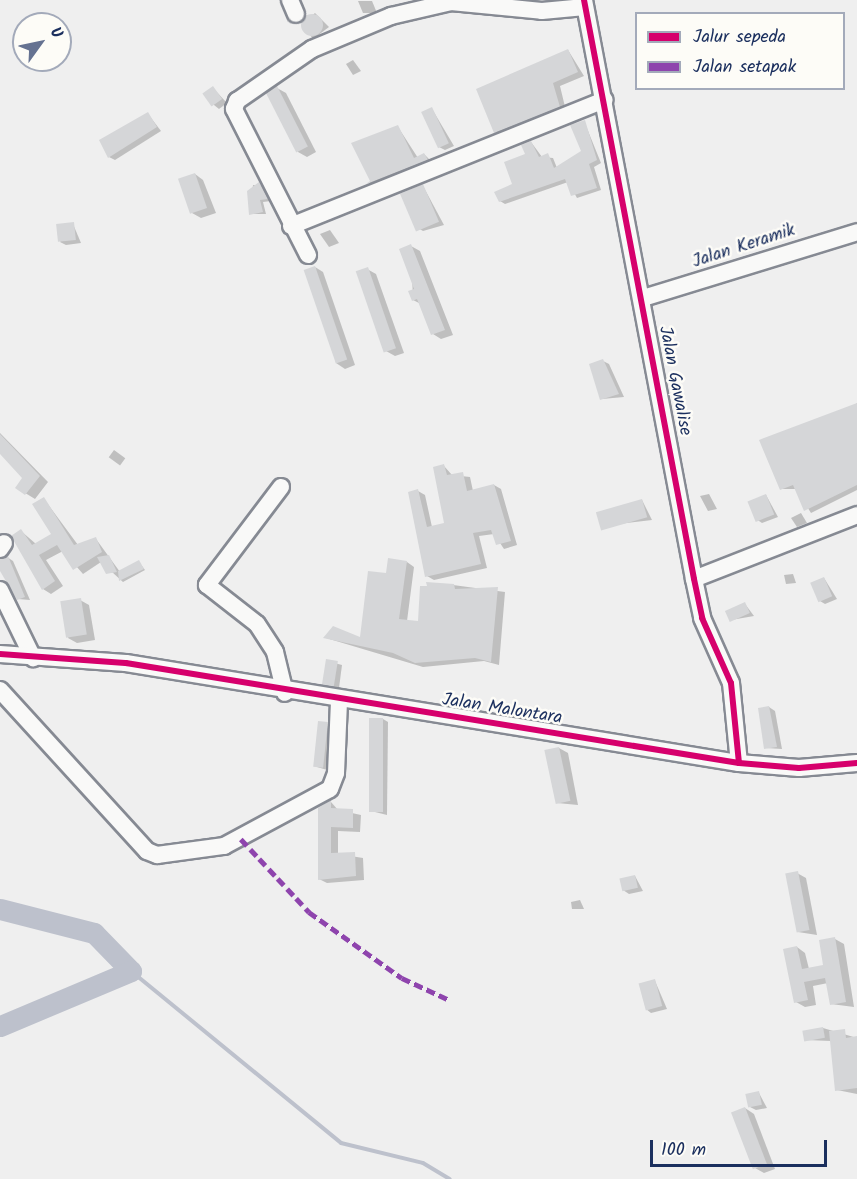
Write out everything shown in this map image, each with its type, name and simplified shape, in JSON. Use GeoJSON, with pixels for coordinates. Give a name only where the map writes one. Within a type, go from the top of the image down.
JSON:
{"type":"FeatureCollection","features":[{"type":"Feature","properties":{"kind":"street"},"geometry":{"type":"LineString","coordinates":[[308,255],[291,226],[234,103],[323,43],[391,16],[453,1],[542,11],[585,4]]}},
{"type":"Feature","properties":{"kind":"street","name":"Jalan Gawalise"},"geometry":{"type":"LineString","coordinates":[[585,4],[643,298],[694,579],[702,618],[729,677],[739,763]]}},
{"type":"Feature","properties":{"kind":"street"},"geometry":{"type":"LineString","coordinates":[[291,226],[605,100]]}},
{"type":"Feature","properties":{"kind":"street","name":"Jalan Keramik"},"geometry":{"type":"LineString","coordinates":[[643,298],[857,232]]}},
{"type":"Feature","properties":{"kind":"street"},"geometry":{"type":"LineString","coordinates":[[281,487],[207,585],[257,624],[275,652],[285,693]]}},
{"type":"Feature","properties":{"kind":"street"},"geometry":{"type":"LineString","coordinates":[[694,579],[857,515]]}},
{"type":"Feature","properties":{"kind":"street"},"geometry":{"type":"LineString","coordinates":[[0,591],[33,658]]}},
{"type":"Feature","properties":{"kind":"street","name":"Jalan Malontara"},"geometry":{"type":"LineString","coordinates":[[0,654],[126,663],[285,693],[739,763],[799,768],[857,763]]}},
{"type":"Feature","properties":{"kind":"street"},"geometry":{"type":"LineString","coordinates":[[0,690],[147,851],[157,855],[224,846],[330,789],[336,773],[339,701]]}},
{"type":"Feature","properties":{"kind":"building"},"geometry":{"type":"Polygon","coordinates":[[[312,14],[320,17],[323,25],[320,33],[312,36],[304,33],[301,25],[304,17],[312,14]]]}},
{"type":"Feature","properties":{"kind":"building"},"geometry":{"type":"Polygon","coordinates":[[[568,49],[578,72],[553,83],[560,107],[494,133],[476,89],[568,49]]]}},
{"type":"Feature","properties":{"kind":"building"},"geometry":{"type":"Polygon","coordinates":[[[213,86],[222,99],[212,107],[202,93],[213,86]]]}},
{"type":"Feature","properties":{"kind":"building"},"geometry":{"type":"Polygon","coordinates":[[[277,86],[308,147],[296,152],[265,92],[277,86]]]}},
{"type":"Feature","properties":{"kind":"building"},"geometry":{"type":"Polygon","coordinates":[[[432,107],[449,143],[438,148],[421,112],[432,107]]]}},
{"type":"Feature","properties":{"kind":"building"},"geometry":{"type":"Polygon","coordinates":[[[148,112],[157,127],[108,158],[99,140],[148,112]]]}},
{"type":"Feature","properties":{"kind":"building"},"geometry":{"type":"Polygon","coordinates":[[[585,120],[597,160],[589,164],[597,188],[571,196],[565,179],[499,202],[494,192],[512,184],[504,162],[525,154],[521,145],[531,141],[539,157],[548,153],[554,168],[581,151],[570,125],[585,120]]]}},
{"type":"Feature","properties":{"kind":"building"},"geometry":{"type":"Polygon","coordinates":[[[398,125],[414,158],[424,153],[428,160],[366,184],[370,181],[351,143],[398,125]]]}},
{"type":"Feature","properties":{"kind":"building"},"geometry":{"type":"Polygon","coordinates":[[[195,173],[207,208],[190,214],[178,179],[195,173]]]}},
{"type":"Feature","properties":{"kind":"building"},"geometry":{"type":"Polygon","coordinates":[[[259,182],[268,199],[260,200],[263,212],[249,215],[247,191],[259,182]]]}},
{"type":"Feature","properties":{"kind":"building"},"geometry":{"type":"Polygon","coordinates":[[[423,184],[439,222],[416,232],[400,194],[423,184]]]}},
{"type":"Feature","properties":{"kind":"building"},"geometry":{"type":"Polygon","coordinates":[[[74,222],[76,240],[58,242],[56,224],[74,222]]]}},
{"type":"Feature","properties":{"kind":"building"},"geometry":{"type":"Polygon","coordinates":[[[411,244],[445,330],[431,335],[417,299],[412,301],[408,291],[414,289],[399,249],[411,244]]]}},
{"type":"Feature","properties":{"kind":"building"},"geometry":{"type":"Polygon","coordinates":[[[315,266],[347,360],[336,364],[304,270],[315,266]]]}},
{"type":"Feature","properties":{"kind":"building"},"geometry":{"type":"Polygon","coordinates":[[[368,267],[396,348],[384,353],[356,271],[368,267]]]}},
{"type":"Feature","properties":{"kind":"building"},"geometry":{"type":"Polygon","coordinates":[[[603,359],[619,394],[600,400],[589,364],[603,359]]]}},
{"type":"Feature","properties":{"kind":"building"},"geometry":{"type":"Polygon","coordinates":[[[857,403],[857,485],[804,511],[793,485],[780,490],[759,440],[857,403]]]}},
{"type":"Feature","properties":{"kind":"building"},"geometry":{"type":"Polygon","coordinates":[[[0,434],[40,476],[25,495],[15,488],[22,478],[0,454],[0,434]]]}},
{"type":"Feature","properties":{"kind":"building"},"geometry":{"type":"Polygon","coordinates":[[[444,464],[447,475],[463,472],[467,491],[494,484],[511,541],[496,545],[491,530],[473,533],[481,564],[425,577],[408,492],[418,489],[427,527],[444,523],[433,467],[444,464]]]}},
{"type":"Feature","properties":{"kind":"building"},"geometry":{"type":"Polygon","coordinates":[[[766,494],[774,514],[756,522],[747,501],[766,494]]]}},
{"type":"Feature","properties":{"kind":"building"},"geometry":{"type":"Polygon","coordinates":[[[44,497],[74,545],[96,537],[102,552],[73,570],[57,545],[39,555],[55,581],[42,590],[11,536],[21,529],[32,545],[51,534],[32,504],[44,497]]]}},
{"type":"Feature","properties":{"kind":"building"},"geometry":{"type":"Polygon","coordinates":[[[642,499],[647,517],[601,530],[596,512],[642,499]]]}},
{"type":"Feature","properties":{"kind":"building"},"geometry":{"type":"Polygon","coordinates":[[[109,555],[117,572],[106,574],[97,557],[109,555]]]}},
{"type":"Feature","properties":{"kind":"building"},"geometry":{"type":"Polygon","coordinates":[[[8,556],[25,597],[17,600],[0,571],[0,559],[8,556]]]}},
{"type":"Feature","properties":{"kind":"building"},"geometry":{"type":"Polygon","coordinates":[[[388,558],[407,561],[399,619],[418,621],[420,586],[427,586],[426,582],[454,584],[455,589],[498,587],[491,662],[475,658],[415,663],[393,653],[323,638],[333,626],[360,637],[368,571],[386,573],[388,558]]]}},
{"type":"Feature","properties":{"kind":"building"},"geometry":{"type":"Polygon","coordinates":[[[139,560],[144,569],[119,581],[118,571],[139,560]]]}},
{"type":"Feature","properties":{"kind":"building"},"geometry":{"type":"Polygon","coordinates":[[[824,577],[832,596],[818,602],[810,583],[824,577]]]}},
{"type":"Feature","properties":{"kind":"building"},"geometry":{"type":"Polygon","coordinates":[[[81,598],[87,635],[66,638],[60,601],[81,598]]]}},
{"type":"Feature","properties":{"kind":"building"},"geometry":{"type":"Polygon","coordinates":[[[745,602],[750,613],[730,622],[725,611],[745,602]]]}},
{"type":"Feature","properties":{"kind":"building"},"geometry":{"type":"Polygon","coordinates":[[[326,659],[338,661],[334,687],[322,685],[326,659]]]}},
{"type":"Feature","properties":{"kind":"building"},"geometry":{"type":"Polygon","coordinates":[[[769,706],[777,747],[764,749],[758,708],[769,706]]]}},
{"type":"Feature","properties":{"kind":"building"},"geometry":{"type":"Polygon","coordinates":[[[369,718],[383,718],[383,812],[369,812],[369,718]]]}},
{"type":"Feature","properties":{"kind":"building"},"geometry":{"type":"Polygon","coordinates":[[[318,721],[328,722],[323,768],[313,767],[318,721]]]}},
{"type":"Feature","properties":{"kind":"building"},"geometry":{"type":"Polygon","coordinates":[[[559,747],[570,801],[556,804],[544,750],[559,747]]]}},
{"type":"Feature","properties":{"kind":"building"},"geometry":{"type":"Polygon","coordinates":[[[331,800],[331,808],[353,809],[353,828],[331,827],[331,853],[355,852],[356,876],[318,880],[318,808],[331,800]]]}},
{"type":"Feature","properties":{"kind":"building"},"geometry":{"type":"Polygon","coordinates":[[[798,871],[809,930],[797,932],[785,873],[798,871]]]}},
{"type":"Feature","properties":{"kind":"building"},"geometry":{"type":"Polygon","coordinates":[[[635,875],[638,888],[622,891],[619,879],[635,875]]]}},
{"type":"Feature","properties":{"kind":"building"},"geometry":{"type":"Polygon","coordinates":[[[835,937],[846,1002],[830,1005],[825,978],[804,982],[808,1000],[794,1003],[783,949],[797,946],[802,969],[823,965],[819,940],[835,937]]]}},
{"type":"Feature","properties":{"kind":"building"},"geometry":{"type":"Polygon","coordinates":[[[655,979],[662,1006],[646,1010],[639,983],[655,979]]]}},
{"type":"Feature","properties":{"kind":"building"},"geometry":{"type":"Polygon","coordinates":[[[823,1027],[825,1038],[804,1041],[802,1031],[823,1027]]]}},
{"type":"Feature","properties":{"kind":"building"},"geometry":{"type":"Polygon","coordinates":[[[845,1029],[846,1038],[857,1036],[857,1088],[835,1091],[829,1031],[845,1029]]]}},
{"type":"Feature","properties":{"kind":"building"},"geometry":{"type":"Polygon","coordinates":[[[759,1091],[762,1105],[748,1108],[745,1094],[759,1091]]]}},
{"type":"Feature","properties":{"kind":"building"},"geometry":{"type":"Polygon","coordinates":[[[745,1107],[767,1164],[753,1169],[731,1112],[745,1107]]]}},
{"type":"Feature","properties":{"kind":"waterway"},"geometry":{"type":"LineString","coordinates":[[0,909],[94,933],[131,971],[0,1026]]}},
{"type":"Feature","properties":{"kind":"waterway"},"geometry":{"type":"LineString","coordinates":[[131,971],[341,1143],[423,1163],[450,1179]]}},
{"type":"Feature","properties":{"kind":"marked path"},"geometry":{"type":"LineString","coordinates":[[241,839],[309,912],[402,978],[447,999]]}},
{"type":"Feature","properties":{"kind":"cycle path"},"geometry":{"type":"LineString","coordinates":[[584,0],[702,618],[731,683],[739,763]]}},
{"type":"Feature","properties":{"kind":"cycle path"},"geometry":{"type":"LineString","coordinates":[[0,654],[126,663],[739,763],[799,768],[857,763]]}}]}
